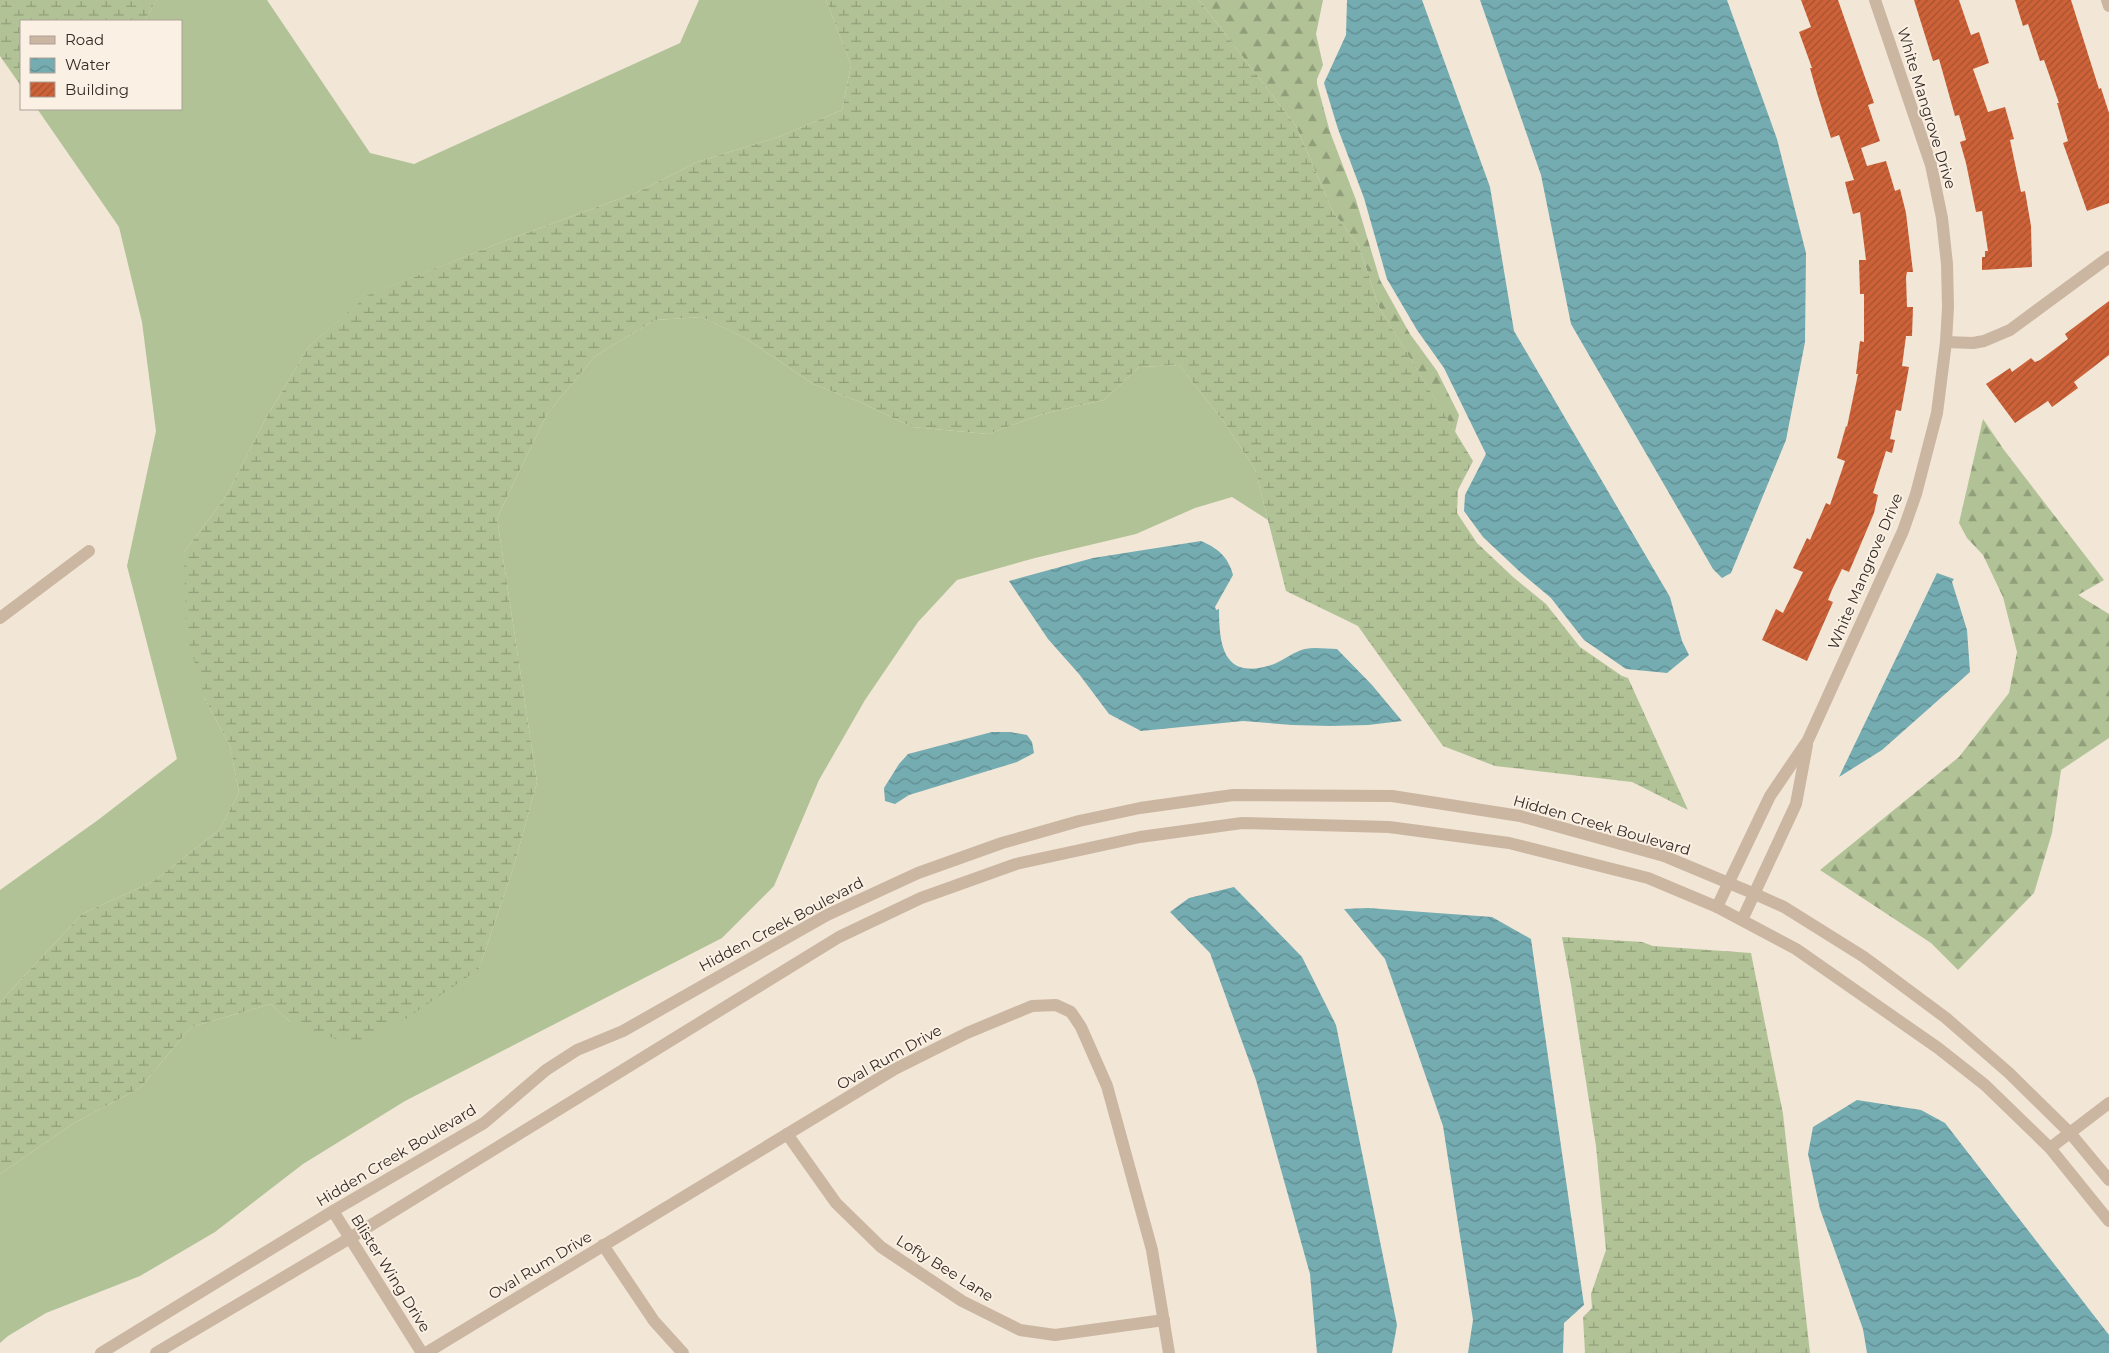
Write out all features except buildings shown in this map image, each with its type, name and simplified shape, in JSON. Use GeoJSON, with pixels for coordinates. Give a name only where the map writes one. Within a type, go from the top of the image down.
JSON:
{"type":"FeatureCollection","features":[{"type":"Feature","properties":{"kind":"street","name":"White Mangrove Drive"},"geometry":{"type":"LineString","coordinates":[[1717,907],[1770,796],[1808,740],[1903,531],[1916,494],[1937,413],[1946,342],[1947,264],[1942,218],[1920,130],[1876,0]]}},
{"type":"Feature","properties":{"kind":"street"},"geometry":{"type":"LineString","coordinates":[[2107,0],[2109,6]]}},
{"type":"Feature","properties":{"kind":"street"},"geometry":{"type":"LineString","coordinates":[[1946,342],[1972,343],[1984,341],[2010,330],[2109,257]]}},
{"type":"Feature","properties":{"kind":"street"},"geometry":{"type":"LineString","coordinates":[[0,618],[89,551]]}},
{"type":"Feature","properties":{"kind":"street","name":"White Mangrove Drive"},"geometry":{"type":"LineString","coordinates":[[1742,920],[1796,804],[1808,740]]}},
{"type":"Feature","properties":{"kind":"street","name":"Hidden Creek Boulevard"},"geometry":{"type":"LineString","coordinates":[[101,1353],[333,1211],[484,1123],[546,1070],[577,1050],[623,1031],[827,915],[918,873],[1002,843],[1078,821],[1140,808],[1233,795],[1392,796],[1520,816],[1664,856],[1729,882],[1784,907],[1864,957],[1938,1013],[2009,1073],[2070,1133],[2109,1180]]}},
{"type":"Feature","properties":{"kind":"street"},"geometry":{"type":"LineString","coordinates":[[156,1353],[350,1238],[839,937],[921,898],[1016,864],[1140,837],[1242,823],[1389,827],[1518,845],[1648,878],[1717,907],[1796,949],[1938,1048],[1985,1085],[2050,1148],[2109,1221]]}},
{"type":"Feature","properties":{"kind":"street","name":"Oval Rum Drive"},"geometry":{"type":"LineString","coordinates":[[424,1353],[893,1070],[967,1033],[1032,1006],[1056,1006],[1072,1012],[1081,1027],[1108,1086],[1152,1250],[1169,1353]]}},
{"type":"Feature","properties":{"kind":"street"},"geometry":{"type":"LineString","coordinates":[[2050,1148],[2109,1103]]}},
{"type":"Feature","properties":{"kind":"street","name":"Lofty Bee Lane"},"geometry":{"type":"LineString","coordinates":[[787,1134],[836,1203],[881,1247],[962,1301],[1020,1330],[1055,1335],[1164,1320]]}},
{"type":"Feature","properties":{"kind":"street","name":"Blister Wing Drive"},"geometry":{"type":"LineString","coordinates":[[333,1211],[424,1353]]}},
{"type":"Feature","properties":{"kind":"street"},"geometry":{"type":"LineString","coordinates":[[603,1246],[654,1321],[683,1353]]}},
{"type":"Feature","properties":{"kind":"green space"},"geometry":{"type":"Polygon","coordinates":[[[0,0],[157,0],[145,20],[20,20],[20,85],[0,56],[0,0]]]}},
{"type":"Feature","properties":{"kind":"green space"},"geometry":{"type":"Polygon","coordinates":[[[157,0],[267,0],[370,153],[414,164],[680,43],[699,0],[826,0],[851,65],[842,110],[781,136],[697,162],[638,192],[502,242],[369,295],[309,346],[266,418],[225,498],[184,552],[205,699],[230,746],[239,793],[219,830],[154,881],[82,914],[0,1002],[0,890],[98,820],[177,759],[127,566],[156,431],[142,322],[119,227],[38,110],[182,110],[182,20],[145,20],[157,0]]]}},
{"type":"Feature","properties":{"kind":"green space"},"geometry":{"type":"Polygon","coordinates":[[[826,0],[1199,0],[1296,126],[1333,212],[1359,246],[1379,307],[1473,461],[1458,490],[1457,513],[1477,543],[1513,577],[1546,604],[1580,647],[1622,676],[1628,678],[1688,810],[1632,782],[1495,766],[1443,746],[1358,626],[1286,591],[1255,469],[1221,418],[1179,365],[1139,367],[1104,400],[1043,414],[988,434],[912,427],[860,402],[813,384],[745,338],[702,317],[655,320],[595,356],[547,414],[497,518],[537,782],[514,866],[479,969],[407,1018],[352,1045],[290,1022],[271,1004],[191,1027],[140,1088],[74,1123],[0,1174],[0,1002],[82,914],[154,881],[219,830],[239,793],[230,746],[205,699],[186,632],[184,552],[225,498],[266,418],[309,346],[368,295],[502,242],[638,192],[697,162],[781,136],[842,110],[851,65],[826,0]]]}},
{"type":"Feature","properties":{"kind":"green space"},"geometry":{"type":"Polygon","coordinates":[[[1199,0],[1323,0],[1316,34],[1323,65],[1317,79],[1317,84],[1330,132],[1356,200],[1380,280],[1410,334],[1437,371],[1459,415],[1455,432],[1379,307],[1359,246],[1333,212],[1296,126],[1199,0]]]}},
{"type":"Feature","properties":{"kind":"green space"},"geometry":{"type":"Polygon","coordinates":[[[702,317],[745,338],[813,384],[860,402],[912,427],[988,434],[1043,414],[1104,400],[1139,367],[1179,365],[1221,418],[1255,469],[1268,520],[1232,497],[1195,508],[1136,534],[1035,558],[957,580],[918,622],[865,700],[819,780],[774,886],[722,938],[405,1101],[303,1164],[215,1232],[140,1276],[46,1313],[0,1343],[0,1174],[74,1123],[140,1088],[191,1027],[271,1004],[290,1022],[479,969],[514,866],[537,782],[497,518],[547,414],[595,356],[655,320],[702,317]]]}},
{"type":"Feature","properties":{"kind":"green space"},"geometry":{"type":"Polygon","coordinates":[[[1983,419],[2004,450],[2104,580],[2078,595],[2109,614],[2109,738],[2061,770],[2052,833],[2034,893],[1958,970],[1931,943],[1820,870],[1959,757],[2009,693],[2017,652],[2003,597],[1983,555],[1967,538],[1959,523],[1983,419]]]}},
{"type":"Feature","properties":{"kind":"green space"},"geometry":{"type":"Polygon","coordinates":[[[1562,937],[1642,942],[1653,946],[1751,953],[1783,1114],[1810,1353],[1585,1353],[1583,1317],[1592,1308],[1591,1294],[1606,1250],[1596,1146],[1562,937]]]}},
{"type":"Feature","properties":{"kind":"water"},"geometry":{"type":"Polygon","coordinates":[[[1347,0],[1422,0],[1490,187],[1514,331],[1670,597],[1682,641],[1689,655],[1667,673],[1626,669],[1584,640],[1551,598],[1483,537],[1464,511],[1465,495],[1486,454],[1444,368],[1417,330],[1387,279],[1364,198],[1338,129],[1324,83],[1346,35],[1347,0]]]}},
{"type":"Feature","properties":{"kind":"water"},"geometry":{"type":"Polygon","coordinates":[[[1480,0],[1727,0],[1777,139],[1806,253],[1805,342],[1786,440],[1731,573],[1722,578],[1713,569],[1571,324],[1541,175],[1480,0]]]}},
{"type":"Feature","properties":{"kind":"water"},"geometry":{"type":"Polygon","coordinates":[[[1201,541],[1225,558],[1233,575],[1215,607],[1216,610],[1219,609],[1219,624],[1223,648],[1228,658],[1235,665],[1245,668],[1258,668],[1274,664],[1305,649],[1337,649],[1372,685],[1402,721],[1368,725],[1330,726],[1243,721],[1141,731],[1109,714],[1079,674],[1048,639],[1009,581],[1093,558],[1201,541]]]}},
{"type":"Feature","properties":{"kind":"water"},"geometry":{"type":"Polygon","coordinates":[[[1937,573],[1954,579],[1952,582],[1967,630],[1970,672],[1882,750],[1839,777],[1937,573]]]}},
{"type":"Feature","properties":{"kind":"water"},"geometry":{"type":"Polygon","coordinates":[[[992,732],[1010,732],[1027,735],[1032,742],[1034,753],[1017,762],[909,795],[895,804],[885,801],[884,788],[899,764],[908,754],[992,732]]]}},
{"type":"Feature","properties":{"kind":"water"},"geometry":{"type":"Polygon","coordinates":[[[1234,887],[1302,957],[1336,1025],[1397,1325],[1392,1353],[1317,1353],[1310,1274],[1256,1080],[1210,953],[1170,912],[1189,898],[1234,887]]]}},
{"type":"Feature","properties":{"kind":"water"},"geometry":{"type":"Polygon","coordinates":[[[1368,908],[1492,917],[1531,939],[1584,1305],[1564,1323],[1563,1353],[1468,1353],[1473,1320],[1443,1126],[1385,959],[1344,909],[1368,908]]]}},
{"type":"Feature","properties":{"kind":"water"},"geometry":{"type":"Polygon","coordinates":[[[1857,1100],[1921,1110],[1945,1123],[2109,1335],[2109,1353],[1867,1353],[1863,1329],[1820,1209],[1808,1154],[1813,1127],[1857,1100]]]}}]}
